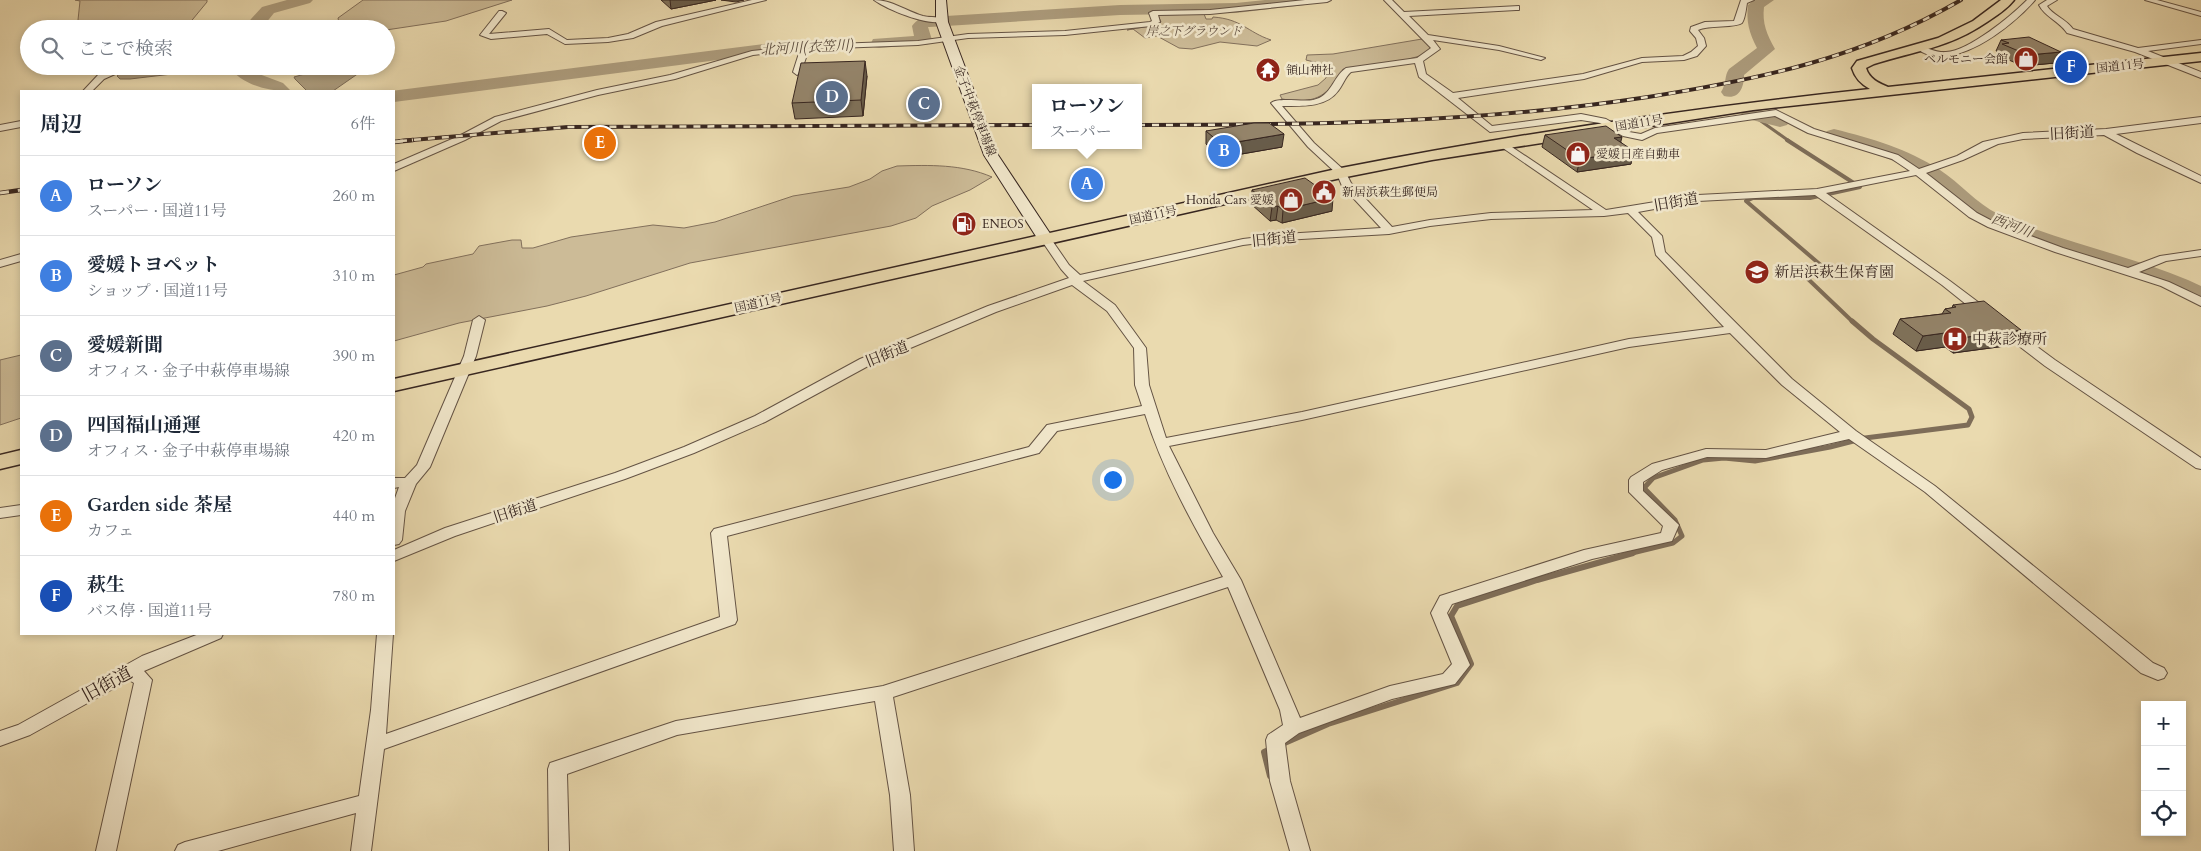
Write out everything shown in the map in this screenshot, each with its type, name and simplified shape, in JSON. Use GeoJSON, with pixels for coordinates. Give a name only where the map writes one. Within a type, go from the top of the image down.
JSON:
{"type":"FeatureCollection","features":[{"type":"Feature","properties":{"kind":"highway"},"geometry":{"type":"LineString","coordinates":[[1884,90],[1866,80],[1860,74],[1859,68],[1862,64],[1920,48],[1957,35],[1991,16],[2008,0]]}},
{"type":"Feature","properties":{"kind":"highway","name":"国道11号"},"geometry":{"type":"LineString","coordinates":[[395,373],[467,362],[1336,168],[1468,141],[1884,90],[1950,85],[2201,57]]}},
{"type":"Feature","properties":{"kind":"highway","name":"国道11号"},"geometry":{"type":"LineString","coordinates":[[1336,168],[1504,144],[1608,124]]}},
{"type":"Feature","properties":{"kind":"highway","name":"国道11号"},"geometry":{"type":"LineString","coordinates":[[395,385],[467,362]]}},
{"type":"Feature","properties":{"kind":"highway"},"geometry":{"type":"LineString","coordinates":[[0,462],[20,457]]}},
{"type":"Feature","properties":{"kind":"highway"},"geometry":{"type":"LineString","coordinates":[[0,477],[20,472]]}},
{"type":"Feature","properties":{"kind":"main road","name":"金子中萩停車場線"},"geometry":{"type":"LineString","coordinates":[[941,0],[942,21],[991,155],[1042,233]]}},
{"type":"Feature","properties":{"kind":"street"},"geometry":{"type":"LineString","coordinates":[[502,14],[484,35],[491,37],[550,30],[565,42],[592,42],[630,36],[659,24],[762,0]]}},
{"type":"Feature","properties":{"kind":"street"},"geometry":{"type":"LineString","coordinates":[[878,0],[923,19],[942,21]]}},
{"type":"Feature","properties":{"kind":"street"},"geometry":{"type":"LineString","coordinates":[[395,168],[462,138],[498,119],[597,93],[672,77],[737,56],[805,48],[907,44],[948,38],[1097,30],[1151,24],[1156,22],[1152,13],[1248,9],[1327,0]]}},
{"type":"Feature","properties":{"kind":"street"},"geometry":{"type":"LineString","coordinates":[[1388,0],[1436,49],[1418,60],[1350,70],[1344,73],[1331,95],[1321,99],[1301,103],[1275,102],[1311,145],[1336,168],[1346,184],[1389,231]]}},
{"type":"Feature","properties":{"kind":"street"},"geometry":{"type":"LineString","coordinates":[[1451,96],[1584,76],[1642,60],[1688,57],[1699,51],[1702,46],[1700,38],[1694,29],[1705,24],[1739,21],[1744,2],[1750,0]]}},
{"type":"Feature","properties":{"kind":"street"},"geometry":{"type":"LineString","coordinates":[[1920,48],[1938,54],[1950,54],[1986,36],[2018,14],[2031,0]]}},
{"type":"Feature","properties":{"kind":"street"},"geometry":{"type":"LineString","coordinates":[[2053,0],[2043,5],[2046,10],[2064,22],[2070,31],[2138,50],[2201,75]]}},
{"type":"Feature","properties":{"kind":"street"},"geometry":{"type":"LineString","coordinates":[[2149,0],[2201,14]]}},
{"type":"Feature","properties":{"kind":"street"},"geometry":{"type":"LineString","coordinates":[[1402,14],[1516,8]]}},
{"type":"Feature","properties":{"kind":"street"},"geometry":{"type":"LineString","coordinates":[[1426,37],[1499,48],[1541,58]]}},
{"type":"Feature","properties":{"kind":"street"},"geometry":{"type":"LineString","coordinates":[[2138,50],[2201,42]]}},
{"type":"Feature","properties":{"kind":"street"},"geometry":{"type":"LineString","coordinates":[[797,72],[805,48]]}},
{"type":"Feature","properties":{"kind":"street"},"geometry":{"type":"LineString","coordinates":[[1418,60],[1422,75],[1451,96],[1490,129],[1581,117],[1608,124],[1626,134],[1642,136],[1655,131],[1776,113],[1811,131],[1895,156],[1923,171],[1973,215],[1992,225],[2060,250],[2133,270],[2201,302]]}},
{"type":"Feature","properties":{"kind":"street"},"geometry":{"type":"LineString","coordinates":[[88,90],[101,77],[106,75]]}},
{"type":"Feature","properties":{"kind":"street","name":"旧街道"},"geometry":{"type":"LineString","coordinates":[[396,548],[620,476],[689,450],[760,419],[865,362],[992,309],[1076,279],[1244,242],[1389,231],[1430,223],[1491,216],[1604,213],[1698,198],[1820,195],[1854,184],[1894,178],[1923,171],[1960,158],[1986,144],[1996,141],[2023,136],[2106,132],[2201,120]]}},
{"type":"Feature","properties":{"kind":"street"},"geometry":{"type":"LineString","coordinates":[[0,128],[20,124]]}},
{"type":"Feature","properties":{"kind":"street"},"geometry":{"type":"LineString","coordinates":[[2106,132],[2140,151],[2201,180]]}},
{"type":"Feature","properties":{"kind":"street"},"geometry":{"type":"LineString","coordinates":[[1504,144],[1604,213]]}},
{"type":"Feature","properties":{"kind":"street"},"geometry":{"type":"LineString","coordinates":[[1820,195],[1946,283],[2028,348],[2201,465]]}},
{"type":"Feature","properties":{"kind":"street"},"geometry":{"type":"LineString","coordinates":[[1630,210],[1656,236],[1660,253],[1733,330],[1787,382],[1851,434],[1930,490],[2147,668],[2158,673]]}},
{"type":"Feature","properties":{"kind":"street"},"geometry":{"type":"LineString","coordinates":[[1042,233],[1065,267],[1094,297],[1111,308],[1140,348],[1142,386],[1160,443],[1205,533],[1233,580],[1289,710],[1293,728]]}},
{"type":"Feature","properties":{"kind":"street"},"geometry":{"type":"LineString","coordinates":[[2133,270],[2188,254],[2201,254]]}},
{"type":"Feature","properties":{"kind":"street"},"geometry":{"type":"LineString","coordinates":[[0,264],[20,257]]}},
{"type":"Feature","properties":{"kind":"street"},"geometry":{"type":"LineString","coordinates":[[396,548],[397,511],[409,482],[423,467],[467,362],[479,320]]}},
{"type":"Feature","properties":{"kind":"street"},"geometry":{"type":"LineString","coordinates":[[1160,443],[1302,416],[1629,343],[1733,330]]}},
{"type":"Feature","properties":{"kind":"street"},"geometry":{"type":"LineString","coordinates":[[375,746],[729,620],[718,533],[1034,450],[1052,428],[1149,409]]}},
{"type":"Feature","properties":{"kind":"street"},"geometry":{"type":"LineString","coordinates":[[1300,851],[1280,780],[1275,740],[1293,728],[1390,693],[1449,678],[1461,665],[1438,613],[1446,600],[1590,554],[1667,537],[1671,525],[1636,492],[1636,480],[1657,467],[1706,453],[1766,454],[1851,434]]}},
{"type":"Feature","properties":{"kind":"street"},"geometry":{"type":"LineString","coordinates":[[395,483],[409,482]]}},
{"type":"Feature","properties":{"kind":"street"},"geometry":{"type":"LineString","coordinates":[[0,513],[20,510]]}},
{"type":"Feature","properties":{"kind":"street"},"geometry":{"type":"LineString","coordinates":[[559,851],[557,769],[676,728],[883,693],[1233,580]]}},
{"type":"Feature","properties":{"kind":"street","name":"旧街道"},"geometry":{"type":"LineString","coordinates":[[0,739],[24,730],[148,661],[213,635]]}},
{"type":"Feature","properties":{"kind":"street"},"geometry":{"type":"LineString","coordinates":[[361,851],[380,710],[385,635]]}},
{"type":"Feature","properties":{"kind":"street"},"geometry":{"type":"LineString","coordinates":[[106,851],[144,680],[130,671]]}},
{"type":"Feature","properties":{"kind":"street"},"geometry":{"type":"LineString","coordinates":[[883,693],[900,795],[904,851]]}},
{"type":"Feature","properties":{"kind":"street"},"geometry":{"type":"LineString","coordinates":[[185,851],[368,802]]}},
{"type":"Feature","properties":{"kind":"green space"},"geometry":{"type":"Polygon","coordinates":[[[75,0],[207,0],[207,2],[192,20],[78,20],[80,1],[75,0]]]}},
{"type":"Feature","properties":{"kind":"green space"},"geometry":{"type":"Polygon","coordinates":[[[363,0],[512,0],[446,21],[395,29],[395,20],[338,20],[338,18],[363,0]]]}},
{"type":"Feature","properties":{"kind":"green space","name":"岸之下グラウンド"},"geometry":{"type":"Polygon","coordinates":[[[1204,14],[1206,19],[1212,19],[1213,17],[1231,20],[1271,40],[1257,46],[1220,42],[1192,49],[1179,48],[1157,36],[1145,38],[1133,29],[1127,30],[1155,25],[1161,22],[1158,15],[1204,14]]]}},
{"type":"Feature","properties":{"kind":"green space"},"geometry":{"type":"Polygon","coordinates":[[[1422,39],[1431,49],[1423,55],[1409,59],[1409,61],[1343,69],[1327,91],[1314,99],[1299,101],[1282,99],[1280,95],[1318,85],[1326,78],[1322,64],[1306,60],[1307,55],[1333,54],[1422,39]]]}},
{"type":"Feature","properties":{"kind":"green space"},"geometry":{"type":"Polygon","coordinates":[[[897,166],[933,166],[969,170],[992,177],[970,190],[932,206],[916,218],[891,226],[690,263],[586,296],[547,306],[459,323],[395,341],[395,275],[423,267],[426,264],[473,254],[479,246],[512,240],[521,240],[522,248],[533,248],[571,237],[653,225],[684,228],[715,222],[793,196],[849,187],[870,179],[882,171],[897,166]]]}},
{"type":"Feature","properties":{"kind":"green space"},"geometry":{"type":"Polygon","coordinates":[[[20,355],[20,418],[0,425],[0,360],[20,355]]]}},
{"type":"Feature","properties":{"kind":"water"},"geometry":{"type":"Polygon","coordinates":[[[164,75],[130,79],[120,79],[117,76],[164,75]]]}},
{"type":"Feature","properties":{"kind":"water"},"geometry":{"type":"Polygon","coordinates":[[[301,75],[356,75],[334,90],[306,90],[294,77],[301,75]]]}},
{"type":"Feature","properties":{"kind":"building"},"geometry":{"type":"Polygon","coordinates":[[[2029,37],[2061,52],[2028,55],[2002,44],[2009,43],[2001,40],[2029,37]]]}},
{"type":"Feature","properties":{"kind":"building"},"geometry":{"type":"Polygon","coordinates":[[[865,61],[861,100],[792,103],[801,63],[865,61]]]}},
{"type":"Feature","properties":{"kind":"building"},"geometry":{"type":"Polygon","coordinates":[[[1254,123],[1269,123],[1284,134],[1231,143],[1220,143],[1206,131],[1254,123]]]}},
{"type":"Feature","properties":{"kind":"building"},"geometry":{"type":"Polygon","coordinates":[[[1606,126],[1622,137],[1614,138],[1634,151],[1580,159],[1545,135],[1606,126]]]}},
{"type":"Feature","properties":{"kind":"building"},"geometry":{"type":"Polygon","coordinates":[[[1305,178],[1333,198],[1283,210],[1278,206],[1272,207],[1252,190],[1305,178]]]}},
{"type":"Feature","properties":{"kind":"building"},"geometry":{"type":"Polygon","coordinates":[[[1984,301],[2021,330],[1960,338],[1952,332],[1923,336],[1900,319],[1951,313],[1945,309],[1956,307],[1953,305],[1984,301]]]}},
{"type":"Feature","properties":{"kind":"waterway","name":"北河川(衣笠川)"},"geometry":{"type":"LineString","coordinates":[[260,20],[268,10],[305,0]]}},
{"type":"Feature","properties":{"kind":"waterway","name":"北河川(衣笠川)"},"geometry":{"type":"LineString","coordinates":[[879,43],[924,40],[920,26],[923,23],[930,22],[1120,10],[1236,8],[1305,0]]}},
{"type":"Feature","properties":{"kind":"waterway","name":"西河川"},"geometry":{"type":"LineString","coordinates":[[1730,92],[1735,86],[1735,73],[1766,49],[1755,23],[1756,5],[1766,0]]}},
{"type":"Feature","properties":{"kind":"waterway","name":"北河川(衣笠川)"},"geometry":{"type":"LineString","coordinates":[[395,96],[771,48],[837,44]]}},
{"type":"Feature","properties":{"kind":"waterway","name":"北河川(衣笠川)"},"geometry":{"type":"LineString","coordinates":[[247,75],[271,84],[281,90]]}},
{"type":"Feature","properties":{"kind":"waterway"},"geometry":{"type":"LineString","coordinates":[[1751,114],[1789,141]]}},
{"type":"Feature","properties":{"kind":"waterway","name":"西河川"},"geometry":{"type":"LineString","coordinates":[[1751,114],[1780,121]]}},
{"type":"Feature","properties":{"kind":"waterway","name":"西河川"},"geometry":{"type":"LineString","coordinates":[[1834,135],[1896,153],[1933,175],[1981,214],[1991,219],[2050,242],[2169,280],[2201,296]]}},
{"type":"Feature","properties":{"kind":"waterway"},"geometry":{"type":"LineString","coordinates":[[1787,140],[1860,187],[1810,198],[1753,198],[1746,201],[1823,267],[1808,279],[1853,322]]}},
{"type":"Feature","properties":{"kind":"waterway"},"geometry":{"type":"LineString","coordinates":[[1628,554],[1673,543],[1682,536],[1675,520],[1644,488],[1653,478],[1703,460],[1724,458],[1755,461],[1830,447],[1865,438],[1968,425],[1972,417],[1969,409],[1873,339],[1852,321]]}},
{"type":"Feature","properties":{"kind":"waterway"},"geometry":{"type":"LineString","coordinates":[[1280,745],[1328,724],[1457,683],[1471,664],[1451,616],[1457,606],[1537,580],[1633,553]]}},
{"type":"Feature","properties":{"kind":"waterway"},"geometry":{"type":"LineString","coordinates":[[1270,776],[1264,752],[1273,748]]}},
{"type":"Feature","properties":{"kind":"railway"},"geometry":{"type":"LineString","coordinates":[[1142,125],[1393,121],[1585,106],[1648,97],[1731,82],[1809,64],[1886,37],[1961,0]]}},
{"type":"Feature","properties":{"kind":"railway"},"geometry":{"type":"LineString","coordinates":[[400,141],[568,127],[1032,125]]}},
{"type":"Feature","properties":{"kind":"railway"},"geometry":{"type":"LineString","coordinates":[[395,142],[413,140]]}},
{"type":"Feature","properties":{"kind":"railway"},"geometry":{"type":"LineString","coordinates":[[0,193],[20,190]]}},
{"type":"Feature","properties":{"kind":"place","name":"ベルモニー会館"},"geometry":{"type":"Point","coordinates":[2026,59]}},
{"type":"Feature","properties":{"kind":"place","name":"萩生"},"geometry":{"type":"Point","coordinates":[2071,67]}},
{"type":"Feature","properties":{"kind":"place","name":"領山神社"},"geometry":{"type":"Point","coordinates":[1268,70]}},
{"type":"Feature","properties":{"kind":"place","name":"四国福山通運"},"geometry":{"type":"Point","coordinates":[832,97]}},
{"type":"Feature","properties":{"kind":"place","name":"愛媛新聞"},"geometry":{"type":"Point","coordinates":[924,104]}},
{"type":"Feature","properties":{"kind":"place","name":"Garden side 茶屋"},"geometry":{"type":"Point","coordinates":[600,143]}},
{"type":"Feature","properties":{"kind":"place","name":"愛媛トヨペット"},"geometry":{"type":"Point","coordinates":[1224,151]}},
{"type":"Feature","properties":{"kind":"place","name":"愛媛日産自動車"},"geometry":{"type":"Point","coordinates":[1578,154]}},
{"type":"Feature","properties":{"kind":"place","name":"ローソン"},"geometry":{"type":"Point","coordinates":[1087,184]}},
{"type":"Feature","properties":{"kind":"place","name":"新居浜萩生郵便局"},"geometry":{"type":"Point","coordinates":[1324,192]}},
{"type":"Feature","properties":{"kind":"place","name":"Honda Cars 愛媛"},"geometry":{"type":"Point","coordinates":[1291,200]}},
{"type":"Feature","properties":{"kind":"place","name":"ENEOS"},"geometry":{"type":"Point","coordinates":[964,224]}},
{"type":"Feature","properties":{"kind":"place","name":"新居浜萩生保育園"},"geometry":{"type":"Point","coordinates":[1757,272]}},
{"type":"Feature","properties":{"kind":"place","name":"中萩診療所"},"geometry":{"type":"Point","coordinates":[1955,339]}}]}
